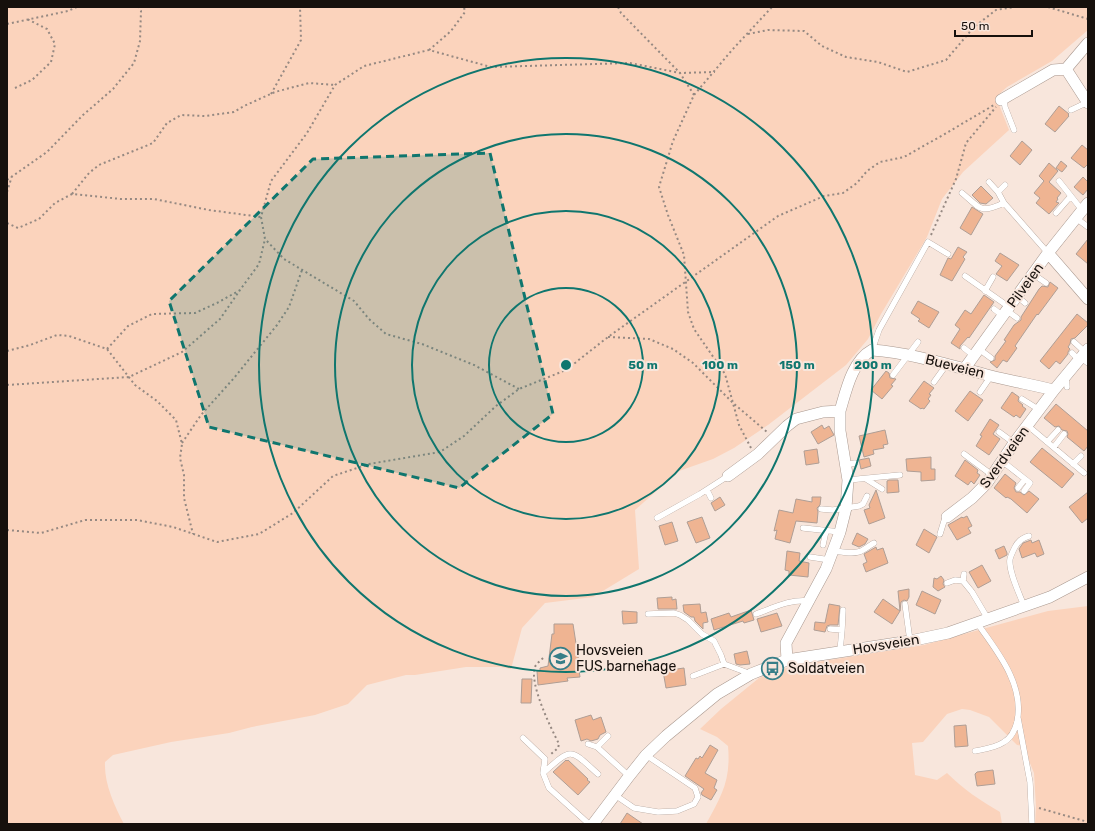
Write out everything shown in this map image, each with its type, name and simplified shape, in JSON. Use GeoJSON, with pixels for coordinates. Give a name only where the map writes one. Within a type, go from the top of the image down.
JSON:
{"type":"FeatureCollection","features":[{"type":"Feature","properties":{"kind":"street"},"geometry":{"type":"LineString","coordinates":[[1003,99],[1053,70],[1066,69],[1088,43]]}},
{"type":"Feature","properties":{"kind":"street"},"geometry":{"type":"LineString","coordinates":[[1066,69],[1088,103]]}},
{"type":"Feature","properties":{"kind":"street","name":"Pilveien"},"geometry":{"type":"LineString","coordinates":[[965,368],[977,353],[1003,311],[1021,300],[1033,274],[1084,207]]}},
{"type":"Feature","properties":{"kind":"street"},"geometry":{"type":"LineString","coordinates":[[1048,253],[1086,293]]}},
{"type":"Feature","properties":{"kind":"street"},"geometry":{"type":"LineString","coordinates":[[787,660],[786,643],[808,600],[820,583],[832,556],[840,532],[846,508],[850,464],[840,431],[840,411],[856,368],[863,358],[872,350]]}},
{"type":"Feature","properties":{"kind":"street","name":"Bueveien"},"geometry":{"type":"LineString","coordinates":[[872,350],[908,355],[1054,390]]}},
{"type":"Feature","properties":{"kind":"street"},"geometry":{"type":"LineString","coordinates":[[1054,390],[1082,356]]}},
{"type":"Feature","properties":{"kind":"street","name":"Sverdveien"},"geometry":{"type":"LineString","coordinates":[[947,518],[964,508],[981,489],[1054,390]]}},
{"type":"Feature","properties":{"kind":"street"},"geometry":{"type":"LineString","coordinates":[[728,476],[758,454],[796,419],[823,412],[840,411]]}},
{"type":"Feature","properties":{"kind":"street","name":"Hovsveien"},"geometry":{"type":"LineString","coordinates":[[593,824],[646,755],[676,727],[717,694],[751,674],[787,660],[910,641],[948,632],[1050,597],[1088,577]]}},
{"type":"Feature","properties":{"kind":"lane"},"geometry":{"type":"LineString","coordinates":[[1003,99],[1014,130]]}},
{"type":"Feature","properties":{"kind":"lane"},"geometry":{"type":"LineString","coordinates":[[1071,110],[1088,103]]}},
{"type":"Feature","properties":{"kind":"lane"},"geometry":{"type":"LineString","coordinates":[[989,182],[998,192],[1004,203],[1048,253]]}},
{"type":"Feature","properties":{"kind":"lane"},"geometry":{"type":"LineString","coordinates":[[1059,182],[1070,197],[1084,207],[1088,228]]}},
{"type":"Feature","properties":{"kind":"lane"},"geometry":{"type":"LineString","coordinates":[[998,192],[1005,185]]}},
{"type":"Feature","properties":{"kind":"lane"},"geometry":{"type":"LineString","coordinates":[[962,193],[983,209],[990,210],[1004,203]]}},
{"type":"Feature","properties":{"kind":"lane"},"geometry":{"type":"LineString","coordinates":[[1056,213],[1070,197]]}},
{"type":"Feature","properties":{"kind":"lane"},"geometry":{"type":"LineString","coordinates":[[872,350],[879,330],[928,242],[948,254]]}},
{"type":"Feature","properties":{"kind":"lane"},"geometry":{"type":"LineString","coordinates":[[1033,274],[1046,283]]}},
{"type":"Feature","properties":{"kind":"lane"},"geometry":{"type":"LineString","coordinates":[[965,276],[985,291],[1003,311],[1017,318]]}},
{"type":"Feature","properties":{"kind":"lane"},"geometry":{"type":"LineString","coordinates":[[985,291],[992,277]]}},
{"type":"Feature","properties":{"kind":"lane"},"geometry":{"type":"LineString","coordinates":[[893,375],[918,342]]}},
{"type":"Feature","properties":{"kind":"lane"},"geometry":{"type":"LineString","coordinates":[[1074,342],[1082,356]]}},
{"type":"Feature","properties":{"kind":"lane"},"geometry":{"type":"LineString","coordinates":[[964,348],[991,358]]}},
{"type":"Feature","properties":{"kind":"lane"},"geometry":{"type":"LineString","coordinates":[[934,382],[947,364]]}},
{"type":"Feature","properties":{"kind":"lane"},"geometry":{"type":"LineString","coordinates":[[1066,375],[1067,387]]}},
{"type":"Feature","properties":{"kind":"lane"},"geometry":{"type":"LineString","coordinates":[[980,392],[991,376]]}},
{"type":"Feature","properties":{"kind":"lane"},"geometry":{"type":"LineString","coordinates":[[1022,399],[1038,410]]}},
{"type":"Feature","properties":{"kind":"lane"},"geometry":{"type":"LineString","coordinates":[[1027,425],[1084,473]]}},
{"type":"Feature","properties":{"kind":"lane"},"geometry":{"type":"LineString","coordinates":[[1047,442],[1058,430]]}},
{"type":"Feature","properties":{"kind":"lane"},"geometry":{"type":"LineString","coordinates":[[999,432],[1014,443]]}},
{"type":"Feature","properties":{"kind":"lane"},"geometry":{"type":"LineString","coordinates":[[1054,447],[1064,434]]}},
{"type":"Feature","properties":{"kind":"lane"},"geometry":{"type":"LineString","coordinates":[[964,454],[992,475]]}},
{"type":"Feature","properties":{"kind":"lane"},"geometry":{"type":"LineString","coordinates":[[1074,464],[1081,456]]}},
{"type":"Feature","properties":{"kind":"lane"},"geometry":{"type":"LineString","coordinates":[[1002,461],[1030,483],[1024,491]]}},
{"type":"Feature","properties":{"kind":"lane"},"geometry":{"type":"LineString","coordinates":[[848,480],[900,475]]}},
{"type":"Feature","properties":{"kind":"lane"},"geometry":{"type":"LineString","coordinates":[[657,518],[707,490],[728,476]]}},
{"type":"Feature","properties":{"kind":"lane"},"geometry":{"type":"LineString","coordinates":[[866,478],[882,489]]}},
{"type":"Feature","properties":{"kind":"lane"},"geometry":{"type":"LineString","coordinates":[[1018,488],[1025,479]]}},
{"type":"Feature","properties":{"kind":"lane"},"geometry":{"type":"LineString","coordinates":[[707,490],[711,498]]}},
{"type":"Feature","properties":{"kind":"lane"},"geometry":{"type":"LineString","coordinates":[[821,509],[834,510],[859,506],[863,504],[867,496]]}},
{"type":"Feature","properties":{"kind":"lane"},"geometry":{"type":"LineString","coordinates":[[940,534],[947,518]]}},
{"type":"Feature","properties":{"kind":"lane"},"geometry":{"type":"LineString","coordinates":[[803,528],[840,532]]}},
{"type":"Feature","properties":{"kind":"lane"},"geometry":{"type":"LineString","coordinates":[[823,545],[826,531]]}},
{"type":"Feature","properties":{"kind":"lane"},"geometry":{"type":"LineString","coordinates":[[1024,607],[1010,567],[1010,560],[1016,544],[1023,537],[1029,536]]}},
{"type":"Feature","properties":{"kind":"lane"},"geometry":{"type":"LineString","coordinates":[[810,557],[832,556],[862,551],[867,546],[874,543]]}},
{"type":"Feature","properties":{"kind":"lane"},"geometry":{"type":"LineString","coordinates":[[963,581],[964,574]]}},
{"type":"Feature","properties":{"kind":"lane"},"geometry":{"type":"LineString","coordinates":[[947,583],[955,580],[963,581],[972,592],[988,619]]}},
{"type":"Feature","properties":{"kind":"lane"},"geometry":{"type":"LineString","coordinates":[[756,614],[799,600],[808,600]]}},
{"type":"Feature","properties":{"kind":"lane"},"geometry":{"type":"LineString","coordinates":[[905,604],[910,641]]}},
{"type":"Feature","properties":{"kind":"lane"},"geometry":{"type":"LineString","coordinates":[[840,651],[843,610]]}},
{"type":"Feature","properties":{"kind":"lane"},"geometry":{"type":"LineString","coordinates":[[648,614],[674,613],[688,620],[702,634],[714,641],[724,664]]}},
{"type":"Feature","properties":{"kind":"lane"},"geometry":{"type":"LineString","coordinates":[[977,623],[1010,673],[1017,691],[1018,716],[1030,782],[1032,824]]}},
{"type":"Feature","properties":{"kind":"lane"},"geometry":{"type":"LineString","coordinates":[[830,629],[842,630]]}},
{"type":"Feature","properties":{"kind":"lane"},"geometry":{"type":"LineString","coordinates":[[693,676],[724,664],[751,674]]}},
{"type":"Feature","properties":{"kind":"lane"},"geometry":{"type":"LineString","coordinates":[[975,751],[990,748],[1005,742],[1011,736],[1016,726],[1018,716]]}},
{"type":"Feature","properties":{"kind":"lane"},"geometry":{"type":"LineString","coordinates":[[597,747],[608,736]]}},
{"type":"Feature","properties":{"kind":"lane"},"geometry":{"type":"LineString","coordinates":[[523,738],[545,759],[542,773],[548,788],[589,824]]}},
{"type":"Feature","properties":{"kind":"lane"},"geometry":{"type":"LineString","coordinates":[[588,744],[597,747],[629,776]]}},
{"type":"Feature","properties":{"kind":"lane"},"geometry":{"type":"LineString","coordinates":[[542,773],[561,756],[569,753],[576,755],[598,774]]}},
{"type":"Feature","properties":{"kind":"lane"},"geometry":{"type":"LineString","coordinates":[[614,795],[634,808],[658,812],[677,811],[694,804],[698,797],[695,788],[646,755]]}},
{"type":"Feature","properties":{"kind":"path"},"geometry":{"type":"LineString","coordinates":[[7,24],[68,11],[77,7]]}},
{"type":"Feature","properties":{"kind":"path"},"geometry":{"type":"LineString","coordinates":[[7,180],[47,152],[83,115],[113,89],[134,63],[140,41],[141,11],[139,7]]}},
{"type":"Feature","properties":{"kind":"path"},"geometry":{"type":"LineString","coordinates":[[270,95],[301,40],[300,7]]}},
{"type":"Feature","properties":{"kind":"path"},"geometry":{"type":"LineString","coordinates":[[7,385],[129,377],[182,352],[220,319],[259,264],[265,239],[261,217],[271,181],[307,133],[335,85],[364,66],[429,50],[451,31],[465,12],[464,7]]}},
{"type":"Feature","properties":{"kind":"path"},"geometry":{"type":"LineString","coordinates":[[618,7],[621,13],[680,73],[694,95]]}},
{"type":"Feature","properties":{"kind":"path"},"geometry":{"type":"LineString","coordinates":[[758,454],[749,446],[739,425],[725,374],[694,329],[688,312],[684,255],[668,215],[659,187],[673,142],[694,95],[772,7]]}},
{"type":"Feature","properties":{"kind":"path"},"geometry":{"type":"LineString","coordinates":[[747,34],[768,30],[804,31],[822,46],[846,57],[878,62],[907,72],[946,60],[974,27],[996,10],[1014,7]]}},
{"type":"Feature","properties":{"kind":"path"},"geometry":{"type":"LineString","coordinates":[[1048,7],[1088,19]]}},
{"type":"Feature","properties":{"kind":"path"},"geometry":{"type":"LineString","coordinates":[[15,88],[32,80],[51,62],[55,44],[47,29],[28,19]]}},
{"type":"Feature","properties":{"kind":"path"},"geometry":{"type":"LineString","coordinates":[[429,50],[491,67],[630,63],[680,73],[715,72]]}},
{"type":"Feature","properties":{"kind":"path"},"geometry":{"type":"LineString","coordinates":[[7,223],[18,228],[39,219],[54,204],[72,194],[89,173],[99,165],[153,143],[167,123],[181,115],[205,116],[234,112],[270,95],[309,83],[335,85]]}},
{"type":"Feature","properties":{"kind":"path"},"geometry":{"type":"LineString","coordinates":[[928,242],[956,179],[966,143],[1003,99]]}},
{"type":"Feature","properties":{"kind":"path"},"geometry":{"type":"LineString","coordinates":[[7,530],[41,533],[85,520],[137,520],[173,527],[217,542],[259,534],[292,513],[333,476],[369,464],[440,452],[464,436],[496,406],[519,389],[566,370],[608,337],[778,216],[824,196],[843,193],[857,184],[866,171],[880,162],[904,157],[1003,99]]}},
{"type":"Feature","properties":{"kind":"path"},"geometry":{"type":"LineString","coordinates":[[7,192],[12,176]]}},
{"type":"Feature","properties":{"kind":"path"},"geometry":{"type":"LineString","coordinates":[[72,194],[121,199],[154,199],[209,210],[261,217]]}},
{"type":"Feature","properties":{"kind":"path"},"geometry":{"type":"LineString","coordinates":[[265,239],[284,259],[354,301],[369,319],[386,334],[422,344],[474,366],[519,389]]}},
{"type":"Feature","properties":{"kind":"path"},"geometry":{"type":"LineString","coordinates":[[182,444],[201,415],[234,378],[289,307],[302,270]]}},
{"type":"Feature","properties":{"kind":"path"},"geometry":{"type":"LineString","coordinates":[[107,350],[128,326],[152,314],[195,313],[240,290]]}},
{"type":"Feature","properties":{"kind":"path"},"geometry":{"type":"LineString","coordinates":[[7,351],[30,345],[57,335],[69,336],[107,350],[135,385],[157,401],[176,420],[182,444],[180,458],[184,475],[184,498],[193,534]]}},
{"type":"Feature","properties":{"kind":"path"},"geometry":{"type":"LineString","coordinates":[[608,337],[649,339],[673,349],[693,363],[733,403],[774,438]]}},
{"type":"Feature","properties":{"kind":"path"},"geometry":{"type":"LineString","coordinates":[[543,658],[535,666],[534,678],[551,727],[559,744],[558,748],[545,759]]}},
{"type":"Feature","properties":{"kind":"path"},"geometry":{"type":"LineString","coordinates":[[1036,807],[1088,822]]}},
{"type":"Feature","properties":{"kind":"highlighted area"},"geometry":{"type":"Polygon","coordinates":[[[490,153],[553,414],[459,488],[209,427],[169,301],[313,159],[490,153]]]}},
{"type":"Feature","properties":{"kind":"shaded area"},"geometry":{"type":"Polygon","coordinates":[[[7,7],[1088,7],[1088,30],[1052,61],[1007,87],[996,97],[1009,130],[963,172],[942,199],[927,237],[881,314],[868,339],[846,365],[768,425],[734,448],[713,459],[679,471],[635,510],[639,569],[593,597],[545,603],[522,628],[511,669],[500,667],[466,667],[406,675],[367,685],[348,704],[315,715],[229,733],[171,742],[113,755],[105,762],[106,778],[113,802],[124,824],[7,824],[7,7]]]}},
{"type":"Feature","properties":{"kind":"shaded area"},"geometry":{"type":"Polygon","coordinates":[[[1088,606],[1088,824],[1035,824],[1036,807],[1034,773],[1023,746],[1017,745],[989,717],[970,710],[962,709],[947,714],[923,742],[912,743],[915,775],[937,780],[947,773],[972,794],[1000,812],[1002,824],[706,824],[721,796],[727,778],[729,758],[728,746],[717,737],[700,729],[721,709],[759,678],[792,666],[924,645],[1048,611],[1088,606]]]}},
{"type":"Feature","properties":{"kind":"building"},"geometry":{"type":"Polygon","coordinates":[[[1059,106],[1069,114],[1069,116],[1055,132],[1045,124],[1059,106]]]}},
{"type":"Feature","properties":{"kind":"building"},"geometry":{"type":"Polygon","coordinates":[[[1022,141],[1032,150],[1020,165],[1010,156],[1022,141]]]}},
{"type":"Feature","properties":{"kind":"building"},"geometry":{"type":"Polygon","coordinates":[[[1082,145],[1088,150],[1088,164],[1084,168],[1071,158],[1082,145]]]}},
{"type":"Feature","properties":{"kind":"building"},"geometry":{"type":"Polygon","coordinates":[[[1061,161],[1067,166],[1062,172],[1056,168],[1061,161]]]}},
{"type":"Feature","properties":{"kind":"building"},"geometry":{"type":"Polygon","coordinates":[[[1049,163],[1058,171],[1049,182],[1061,193],[1056,202],[1059,203],[1049,214],[1036,203],[1040,198],[1034,193],[1044,181],[1039,176],[1049,163]]]}},
{"type":"Feature","properties":{"kind":"building"},"geometry":{"type":"Polygon","coordinates":[[[1083,177],[1088,182],[1088,189],[1083,195],[1074,187],[1083,177]]]}},
{"type":"Feature","properties":{"kind":"building"},"geometry":{"type":"Polygon","coordinates":[[[981,186],[993,198],[986,204],[980,203],[972,195],[981,186]]]}},
{"type":"Feature","properties":{"kind":"building"},"geometry":{"type":"Polygon","coordinates":[[[972,207],[983,214],[971,235],[960,228],[972,207]]]}},
{"type":"Feature","properties":{"kind":"building"},"geometry":{"type":"Polygon","coordinates":[[[1088,239],[1088,264],[1076,254],[1088,239]]]}},
{"type":"Feature","properties":{"kind":"building"},"geometry":{"type":"Polygon","coordinates":[[[958,247],[967,252],[963,257],[965,259],[952,281],[940,275],[948,258],[951,259],[958,247]]]}},
{"type":"Feature","properties":{"kind":"building"},"geometry":{"type":"Polygon","coordinates":[[[1000,253],[1019,265],[1007,281],[996,274],[1002,266],[995,261],[1000,253]]]}},
{"type":"Feature","properties":{"kind":"building"},"geometry":{"type":"Polygon","coordinates":[[[1050,282],[1058,288],[1038,315],[1037,314],[1015,346],[1017,348],[1007,362],[1003,360],[997,368],[990,362],[995,360],[995,356],[1006,341],[1004,340],[1014,325],[1021,320],[1021,317],[1039,289],[1042,286],[1048,287],[1050,282]]]}},
{"type":"Feature","properties":{"kind":"building"},"geometry":{"type":"Polygon","coordinates":[[[984,295],[994,302],[969,338],[968,337],[960,346],[960,349],[951,343],[960,329],[955,325],[965,310],[971,314],[984,295]]]}},
{"type":"Feature","properties":{"kind":"building"},"geometry":{"type":"Polygon","coordinates":[[[918,301],[939,312],[929,328],[918,321],[920,319],[911,313],[918,301]]]}},
{"type":"Feature","properties":{"kind":"building"},"geometry":{"type":"Polygon","coordinates":[[[1077,314],[1088,323],[1088,325],[1075,338],[1071,339],[1068,347],[1070,349],[1068,354],[1060,364],[1056,361],[1049,369],[1040,361],[1077,314]]]}},
{"type":"Feature","properties":{"kind":"building"},"geometry":{"type":"Polygon","coordinates":[[[886,371],[889,373],[890,378],[896,379],[891,385],[893,386],[882,399],[871,390],[886,371]]]}},
{"type":"Feature","properties":{"kind":"building"},"geometry":{"type":"Polygon","coordinates":[[[924,381],[934,388],[929,394],[931,395],[928,399],[930,401],[924,409],[921,409],[909,401],[924,381]]]}},
{"type":"Feature","properties":{"kind":"building"},"geometry":{"type":"Polygon","coordinates":[[[970,391],[983,400],[968,421],[955,411],[970,391]]]}},
{"type":"Feature","properties":{"kind":"building"},"geometry":{"type":"Polygon","coordinates":[[[1012,392],[1019,397],[1018,401],[1026,409],[1020,418],[1016,415],[1014,417],[1001,408],[1012,392]]]}},
{"type":"Feature","properties":{"kind":"building"},"geometry":{"type":"Polygon","coordinates":[[[1056,404],[1088,431],[1088,446],[1084,451],[1067,437],[1067,431],[1062,430],[1059,426],[1055,427],[1044,418],[1056,404]]]}},
{"type":"Feature","properties":{"kind":"building"},"geometry":{"type":"Polygon","coordinates":[[[990,419],[999,425],[993,434],[1000,439],[989,455],[976,446],[982,436],[980,435],[990,419]]]}},
{"type":"Feature","properties":{"kind":"building"},"geometry":{"type":"Polygon","coordinates":[[[822,425],[824,429],[829,426],[834,435],[818,444],[811,432],[822,425]]]}},
{"type":"Feature","properties":{"kind":"building"},"geometry":{"type":"Polygon","coordinates":[[[885,430],[888,444],[883,445],[884,448],[873,450],[874,454],[864,457],[859,436],[885,430]]]}},
{"type":"Feature","properties":{"kind":"building"},"geometry":{"type":"Polygon","coordinates":[[[1042,448],[1074,474],[1062,488],[1030,462],[1042,448]]]}},
{"type":"Feature","properties":{"kind":"building"},"geometry":{"type":"Polygon","coordinates":[[[817,449],[819,463],[806,465],[804,451],[817,449]]]}},
{"type":"Feature","properties":{"kind":"building"},"geometry":{"type":"Polygon","coordinates":[[[931,457],[931,469],[935,469],[935,480],[921,481],[921,472],[907,471],[906,459],[931,457]]]}},
{"type":"Feature","properties":{"kind":"building"},"geometry":{"type":"Polygon","coordinates":[[[869,458],[871,466],[861,469],[859,460],[869,458]]]}},
{"type":"Feature","properties":{"kind":"building"},"geometry":{"type":"Polygon","coordinates":[[[965,460],[978,470],[977,473],[980,475],[974,484],[971,481],[968,485],[955,476],[965,460]]]}},
{"type":"Feature","properties":{"kind":"building"},"geometry":{"type":"Polygon","coordinates":[[[1005,474],[1016,483],[1014,488],[1016,492],[1020,492],[1024,495],[1029,491],[1039,499],[1027,513],[1011,499],[1006,498],[994,488],[1005,474]]]}},
{"type":"Feature","properties":{"kind":"building"},"geometry":{"type":"Polygon","coordinates":[[[898,480],[899,492],[887,493],[887,481],[898,480]]]}},
{"type":"Feature","properties":{"kind":"building"},"geometry":{"type":"Polygon","coordinates":[[[876,490],[885,518],[869,524],[864,510],[870,508],[869,505],[876,490]]]}},
{"type":"Feature","properties":{"kind":"building"},"geometry":{"type":"Polygon","coordinates":[[[1088,492],[1088,518],[1082,523],[1069,507],[1088,492]]]}},
{"type":"Feature","properties":{"kind":"building"},"geometry":{"type":"Polygon","coordinates":[[[720,497],[725,505],[715,511],[711,503],[720,497]]]}},
{"type":"Feature","properties":{"kind":"building"},"geometry":{"type":"Polygon","coordinates":[[[812,497],[821,497],[820,505],[817,508],[817,523],[796,521],[790,543],[775,539],[777,530],[774,531],[779,510],[793,513],[796,499],[812,502],[812,497]]]}},
{"type":"Feature","properties":{"kind":"building"},"geometry":{"type":"Polygon","coordinates":[[[967,516],[972,526],[968,528],[971,533],[957,540],[948,525],[962,517],[967,516]]]}},
{"type":"Feature","properties":{"kind":"building"},"geometry":{"type":"Polygon","coordinates":[[[702,517],[710,538],[696,543],[687,522],[702,517]]]}},
{"type":"Feature","properties":{"kind":"building"},"geometry":{"type":"Polygon","coordinates":[[[672,522],[678,541],[665,545],[659,526],[672,522]]]}},
{"type":"Feature","properties":{"kind":"building"},"geometry":{"type":"Polygon","coordinates":[[[924,529],[937,537],[929,553],[916,545],[924,529]]]}},
{"type":"Feature","properties":{"kind":"building"},"geometry":{"type":"Polygon","coordinates":[[[857,533],[868,539],[865,544],[859,547],[852,544],[857,533]]]}},
{"type":"Feature","properties":{"kind":"building"},"geometry":{"type":"Polygon","coordinates":[[[1031,540],[1032,543],[1039,540],[1044,554],[1037,557],[1035,553],[1022,558],[1019,549],[1023,543],[1031,540]]]}},
{"type":"Feature","properties":{"kind":"building"},"geometry":{"type":"Polygon","coordinates":[[[1004,546],[1007,555],[999,559],[995,550],[1004,546]]]}},
{"type":"Feature","properties":{"kind":"building"},"geometry":{"type":"Polygon","coordinates":[[[876,547],[877,550],[883,548],[888,563],[866,572],[863,564],[867,562],[864,554],[876,547]]]}},
{"type":"Feature","properties":{"kind":"building"},"geometry":{"type":"Polygon","coordinates":[[[787,551],[800,553],[799,561],[809,563],[808,577],[789,575],[789,571],[785,570],[787,551]]]}},
{"type":"Feature","properties":{"kind":"building"},"geometry":{"type":"Polygon","coordinates":[[[982,565],[991,581],[978,588],[969,572],[982,565]]]}},
{"type":"Feature","properties":{"kind":"building"},"geometry":{"type":"Polygon","coordinates":[[[941,576],[944,580],[943,584],[945,587],[938,591],[933,587],[934,578],[937,579],[941,576]]]}},
{"type":"Feature","properties":{"kind":"building"},"geometry":{"type":"Polygon","coordinates":[[[909,589],[909,597],[907,601],[904,600],[901,602],[900,611],[898,591],[909,589]]]}},
{"type":"Feature","properties":{"kind":"building"},"geometry":{"type":"Polygon","coordinates":[[[922,591],[941,600],[935,614],[916,605],[922,591]]]}},
{"type":"Feature","properties":{"kind":"building"},"geometry":{"type":"Polygon","coordinates":[[[672,597],[672,600],[676,599],[677,609],[658,609],[657,598],[672,597]]]}},
{"type":"Feature","properties":{"kind":"building"},"geometry":{"type":"Polygon","coordinates":[[[883,599],[900,611],[892,624],[874,612],[883,599]]]}},
{"type":"Feature","properties":{"kind":"building"},"geometry":{"type":"Polygon","coordinates":[[[700,604],[701,613],[706,612],[708,622],[703,623],[703,629],[695,621],[694,617],[691,617],[684,612],[683,605],[700,604]]]}},
{"type":"Feature","properties":{"kind":"building"},"geometry":{"type":"Polygon","coordinates":[[[829,604],[840,606],[838,625],[827,626],[825,632],[814,630],[815,622],[825,623],[829,604]]]}},
{"type":"Feature","properties":{"kind":"building"},"geometry":{"type":"Polygon","coordinates":[[[751,610],[754,620],[744,623],[743,621],[714,630],[711,619],[729,613],[731,617],[751,610]]]}},
{"type":"Feature","properties":{"kind":"building"},"geometry":{"type":"Polygon","coordinates":[[[622,611],[637,612],[637,623],[623,624],[622,611]]]}},
{"type":"Feature","properties":{"kind":"building"},"geometry":{"type":"Polygon","coordinates":[[[777,613],[782,626],[761,632],[757,619],[777,613]]]}},
{"type":"Feature","properties":{"kind":"building"},"geometry":{"type":"Polygon","coordinates":[[[554,624],[573,624],[580,677],[567,678],[568,681],[538,685],[537,671],[540,671],[540,668],[548,666],[552,634],[554,634],[554,624]]]}},
{"type":"Feature","properties":{"kind":"building"},"geometry":{"type":"Polygon","coordinates":[[[747,651],[750,664],[736,664],[734,654],[747,651]]]}},
{"type":"Feature","properties":{"kind":"building"},"geometry":{"type":"Polygon","coordinates":[[[684,668],[686,685],[666,688],[663,671],[684,668]]]}},
{"type":"Feature","properties":{"kind":"building"},"geometry":{"type":"Polygon","coordinates":[[[522,679],[532,679],[531,703],[521,703],[522,679]]]}},
{"type":"Feature","properties":{"kind":"building"},"geometry":{"type":"Polygon","coordinates":[[[591,715],[593,720],[601,717],[606,732],[600,735],[598,739],[591,741],[587,739],[581,741],[575,720],[591,715]]]}},
{"type":"Feature","properties":{"kind":"building"},"geometry":{"type":"Polygon","coordinates":[[[966,725],[968,746],[955,747],[954,726],[966,725]]]}},
{"type":"Feature","properties":{"kind":"building"},"geometry":{"type":"Polygon","coordinates":[[[710,745],[718,750],[705,773],[717,780],[714,788],[717,790],[711,800],[702,795],[701,793],[704,789],[685,776],[696,758],[698,759],[700,756],[702,758],[710,745]]]}},
{"type":"Feature","properties":{"kind":"building"},"geometry":{"type":"Polygon","coordinates":[[[566,760],[568,760],[590,782],[578,795],[553,772],[566,760]]]}},
{"type":"Feature","properties":{"kind":"building"},"geometry":{"type":"Polygon","coordinates":[[[993,770],[995,784],[977,786],[975,774],[977,772],[993,770]]]}},
{"type":"Feature","properties":{"kind":"building"},"geometry":{"type":"Polygon","coordinates":[[[627,813],[643,824],[620,824],[627,813]]]}},
{"type":"Feature","properties":{"kind":"place","name":"Hovsveien FUS barnehage"},"geometry":{"type":"Point","coordinates":[561,658]}},
{"type":"Feature","properties":{"kind":"place","name":"Soldatveien"},"geometry":{"type":"Point","coordinates":[772,668]}}]}
